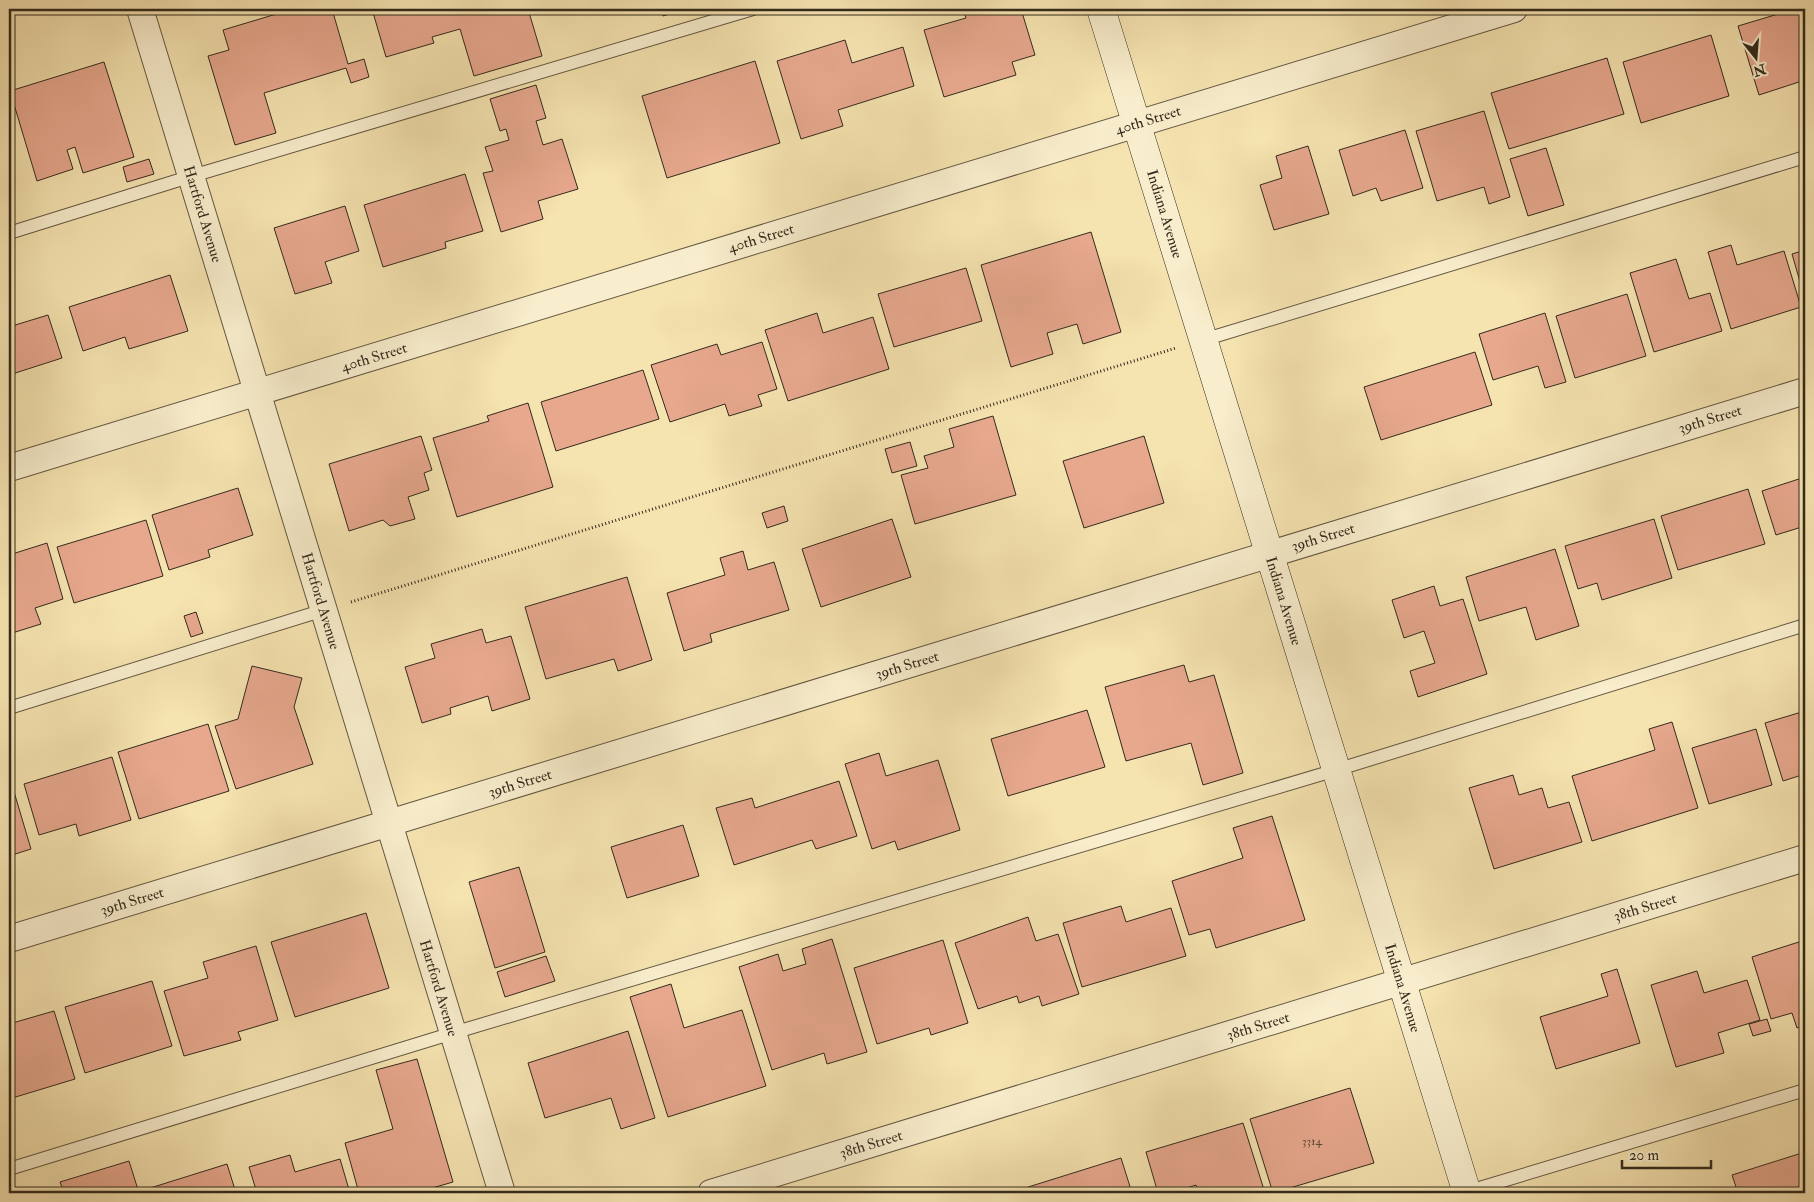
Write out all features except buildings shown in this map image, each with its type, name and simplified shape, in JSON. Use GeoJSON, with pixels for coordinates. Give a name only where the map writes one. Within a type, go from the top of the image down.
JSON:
{"type":"FeatureCollection","features":[{"type":"Feature","properties":{"kind":"main road","name":"Indiana Avenue"},"geometry":{"type":"LineString","coordinates":[[1101,9],[1467,1193]]}},
{"type":"Feature","properties":{"kind":"street","name":"Hartford Avenue"},"geometry":{"type":"LineString","coordinates":[[140,9],[502,1193]]}},
{"type":"Feature","properties":{"kind":"street","name":"40th Street"},"geometry":{"type":"LineString","coordinates":[[9,468],[1514,9]]}},
{"type":"Feature","properties":{"kind":"street","name":"39th Street"},"geometry":{"type":"LineString","coordinates":[[9,939],[1805,390]]}},
{"type":"Feature","properties":{"kind":"street","name":"38th Street"},"geometry":{"type":"LineString","coordinates":[[711,1193],[1805,858]]}},
{"type":"Feature","properties":{"kind":"lane"},"geometry":{"type":"LineString","coordinates":[[9,233],[192,176],[753,9]]}},
{"type":"Feature","properties":{"kind":"lane"},"geometry":{"type":"LineString","coordinates":[[1203,340],[1805,157]]}},
{"type":"Feature","properties":{"kind":"lane"},"geometry":{"type":"LineString","coordinates":[[9,708],[324,610]]}},
{"type":"Feature","properties":{"kind":"lane"},"geometry":{"type":"LineString","coordinates":[[9,1169],[453,1033],[1336,770],[1805,625]]}},
{"type":"Feature","properties":{"kind":"lane"},"geometry":{"type":"LineString","coordinates":[[1467,1193],[1805,1090]]}},
{"type":"Feature","properties":{"kind":"path"},"geometry":{"type":"LineString","coordinates":[[324,610],[1203,340]]}}]}
